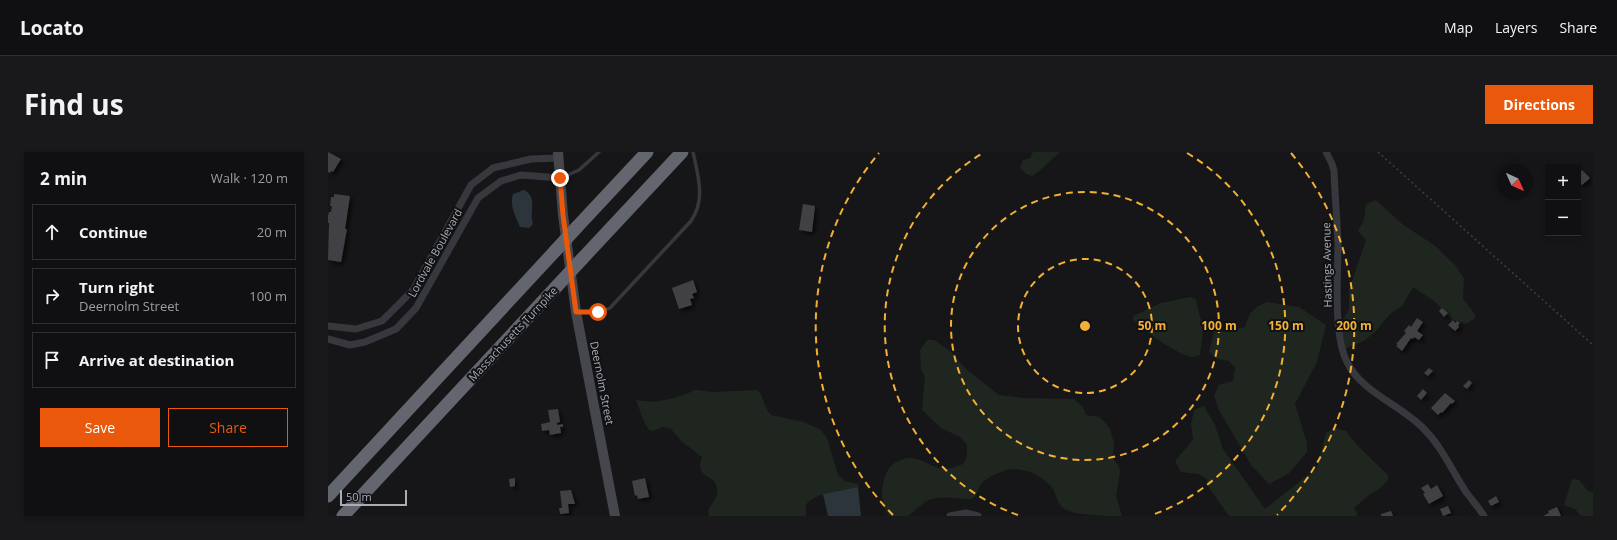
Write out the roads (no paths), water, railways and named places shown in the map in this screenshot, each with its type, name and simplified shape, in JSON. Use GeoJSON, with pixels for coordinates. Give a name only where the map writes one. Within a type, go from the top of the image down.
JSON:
{"type":"FeatureCollection","features":[{"type":"Feature","properties":{"kind":"highway"},"geometry":{"type":"LineString","coordinates":[[328,496],[647,152]]}},
{"type":"Feature","properties":{"kind":"highway","name":"Massachusetts Turnpike"},"geometry":{"type":"LineString","coordinates":[[343,516],[682,152]]}},
{"type":"Feature","properties":{"kind":"street","name":"Hastings Avenue"},"geometry":{"type":"LineString","coordinates":[[1326,152],[1334,171],[1338,233],[1338,314],[1341,340],[1346,360],[1354,373],[1365,384],[1404,412],[1424,429],[1484,516]]}},
{"type":"Feature","properties":{"kind":"street","name":"Deernolm Street"},"geometry":{"type":"LineString","coordinates":[[558,155],[563,215],[576,312],[616,516]]}},
{"type":"Feature","properties":{"kind":"street","name":"Lordvale Boulevard"},"geometry":{"type":"LineString","coordinates":[[328,326],[356,329],[382,321],[413,290],[470,185],[493,168],[531,159],[558,155]]}},
{"type":"Feature","properties":{"kind":"street","name":"Lordvale Boulevard"},"geometry":{"type":"LineString","coordinates":[[328,339],[350,345],[357,344],[396,329],[416,308],[478,198],[501,181],[521,175],[560,178]]}},
{"type":"Feature","properties":{"kind":"street"},"geometry":{"type":"LineString","coordinates":[[950,516],[966,513],[978,516]]}},
{"type":"Feature","properties":{"kind":"lane"},"geometry":{"type":"LineString","coordinates":[[560,178],[579,170],[599,152]]}},
{"type":"Feature","properties":{"kind":"lane"},"geometry":{"type":"LineString","coordinates":[[576,312],[600,312],[610,308],[691,221],[697,209],[700,191],[693,152]]}}]}
